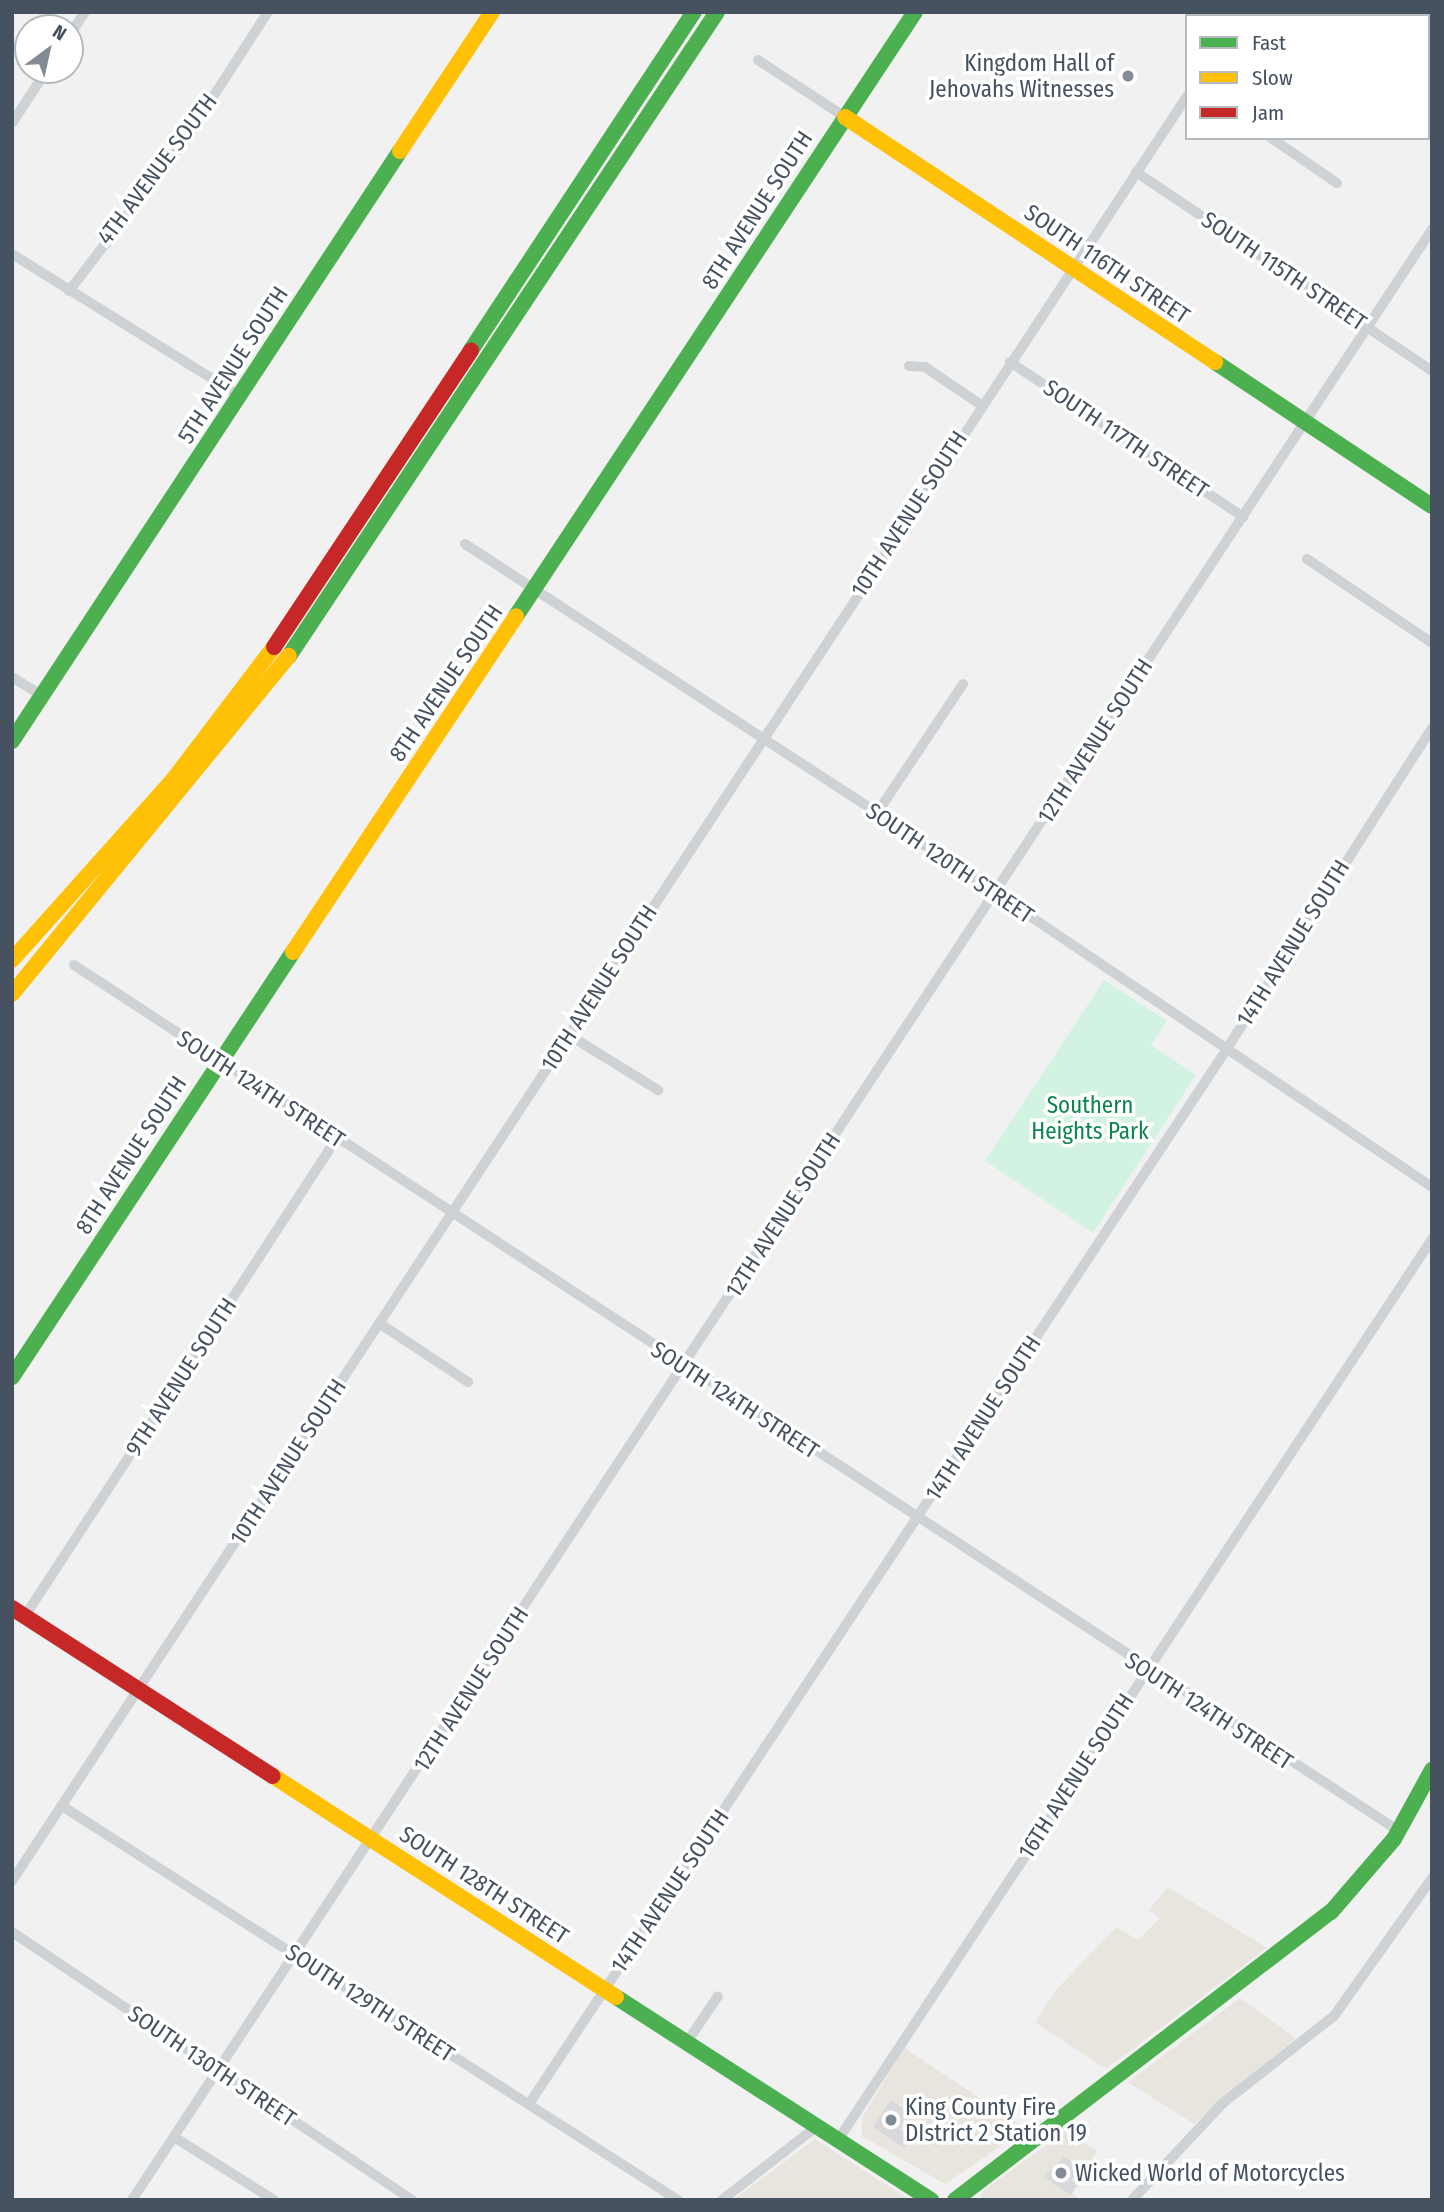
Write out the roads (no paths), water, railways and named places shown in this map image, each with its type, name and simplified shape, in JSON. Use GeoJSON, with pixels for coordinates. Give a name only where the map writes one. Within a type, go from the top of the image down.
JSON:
{"type":"FeatureCollection","features":[{"type":"Feature","properties":{"kind":"main road","name":"5TH AVENUE SOUTH"},"geometry":{"type":"LineString","coordinates":[[12,741],[492,12]]}},
{"type":"Feature","properties":{"kind":"main road"},"geometry":{"type":"LineString","coordinates":[[12,960],[173,780],[278,641],[694,12]]}},
{"type":"Feature","properties":{"kind":"main road"},"geometry":{"type":"LineString","coordinates":[[12,994],[284,663],[717,12]]}},
{"type":"Feature","properties":{"kind":"main road","name":"8TH AVENUE SOUTH"},"geometry":{"type":"LineString","coordinates":[[12,1377],[538,589],[915,12]]}},
{"type":"Feature","properties":{"kind":"main road","name":"SOUTH 116TH STREET"},"geometry":{"type":"LineString","coordinates":[[845,117],[1432,506]]}},
{"type":"Feature","properties":{"kind":"main road"},"geometry":{"type":"LineString","coordinates":[[12,987],[43,958]]}},
{"type":"Feature","properties":{"kind":"main road","name":"SOUTH 128TH STREET"},"geometry":{"type":"LineString","coordinates":[[18,1612],[932,2200]]}},
{"type":"Feature","properties":{"kind":"main road"},"geometry":{"type":"LineString","coordinates":[[955,2200],[1331,1912],[1399,1831],[1432,1770]]}},
{"type":"Feature","properties":{"kind":"street","name":"4TH AVENUE SOUTH"},"geometry":{"type":"LineString","coordinates":[[69,291],[187,137],[268,12]]}},
{"type":"Feature","properties":{"kind":"street","name":"SOUTH 116TH STREET"},"geometry":{"type":"LineString","coordinates":[[758,60],[845,117]]}},
{"type":"Feature","properties":{"kind":"street"},"geometry":{"type":"LineString","coordinates":[[12,123],[38,84]]}},
{"type":"Feature","properties":{"kind":"street","name":"10TH AVENUE SOUTH"},"geometry":{"type":"LineString","coordinates":[[12,1881],[981,405],[1185,99]]}},
{"type":"Feature","properties":{"kind":"street"},"geometry":{"type":"LineString","coordinates":[[1274,140],[1337,183]]}},
{"type":"Feature","properties":{"kind":"street","name":"SOUTH 115TH STREET"},"geometry":{"type":"LineString","coordinates":[[1136,172],[1432,371]]}},
{"type":"Feature","properties":{"kind":"street","name":"12TH AVENUE SOUTH"},"geometry":{"type":"LineString","coordinates":[[132,2200],[1432,229]]}},
{"type":"Feature","properties":{"kind":"street"},"geometry":{"type":"LineString","coordinates":[[12,254],[240,396]]}},
{"type":"Feature","properties":{"kind":"street","name":"SOUTH 117TH STREET"},"geometry":{"type":"LineString","coordinates":[[1010,362],[1242,517]]}},
{"type":"Feature","properties":{"kind":"street"},"geometry":{"type":"LineString","coordinates":[[909,366],[925,367],[981,405]]}},
{"type":"Feature","properties":{"kind":"street","name":"SOUTH 120TH STREET"},"geometry":{"type":"LineString","coordinates":[[465,544],[538,589],[877,813],[1432,1187]]}},
{"type":"Feature","properties":{"kind":"street"},"geometry":{"type":"LineString","coordinates":[[1307,559],[1432,643]]}},
{"type":"Feature","properties":{"kind":"street"},"geometry":{"type":"LineString","coordinates":[[12,677],[42,696]]}},
{"type":"Feature","properties":{"kind":"street"},"geometry":{"type":"LineString","coordinates":[[877,813],[963,684]]}},
{"type":"Feature","properties":{"kind":"street","name":"14TH AVENUE SOUTH"},"geometry":{"type":"LineString","coordinates":[[529,2104],[1226,1050],[1432,728]]}},
{"type":"Feature","properties":{"kind":"street","name":"SOUTH 124TH STREET"},"geometry":{"type":"LineString","coordinates":[[74,965],[916,1520],[1399,1831]]}},
{"type":"Feature","properties":{"kind":"street"},"geometry":{"type":"LineString","coordinates":[[569,1035],[658,1090]]}},
{"type":"Feature","properties":{"kind":"street","name":"9TH AVENUE SOUTH"},"geometry":{"type":"LineString","coordinates":[[18,1612],[337,1138]]}},
{"type":"Feature","properties":{"kind":"street","name":"16TH AVENUE SOUTH"},"geometry":{"type":"LineString","coordinates":[[838,2140],[1432,1239]]}},
{"type":"Feature","properties":{"kind":"street"},"geometry":{"type":"LineString","coordinates":[[379,1323],[468,1382]]}},
{"type":"Feature","properties":{"kind":"street","name":"SOUTH 129TH STREET"},"geometry":{"type":"LineString","coordinates":[[62,1806],[678,2200]]}},
{"type":"Feature","properties":{"kind":"street"},"geometry":{"type":"LineString","coordinates":[[1132,2200],[1223,2103],[1334,2017],[1432,1878]]}},
{"type":"Feature","properties":{"kind":"street","name":"SOUTH 130TH STREET"},"geometry":{"type":"LineString","coordinates":[[12,1932],[412,2200]]}},
{"type":"Feature","properties":{"kind":"street"},"geometry":{"type":"LineString","coordinates":[[687,2042],[718,1996]]}},
{"type":"Feature","properties":{"kind":"street"},"geometry":{"type":"LineString","coordinates":[[722,2200],[816,2127]]}},
{"type":"Feature","properties":{"kind":"street"},"geometry":{"type":"LineString","coordinates":[[174,2137],[274,2200]]}},
{"type":"Feature","properties":{"kind":"place","name":"Kingdom Hall of Jehovahs Witnesses"},"geometry":{"type":"Point","coordinates":[1128,76]}},
{"type":"Feature","properties":{"kind":"place","name":"King County Fire DIstrict 2 Station 19"},"geometry":{"type":"Point","coordinates":[891,2120]}},
{"type":"Feature","properties":{"kind":"place","name":"Wicked World of Motorcycles"},"geometry":{"type":"Point","coordinates":[1061,2173]}},
{"type":"Feature","properties":{"kind":"park label","name":"Southern Heights Park"},"geometry":{"type":"Point","coordinates":[1090,1118]}}]}
